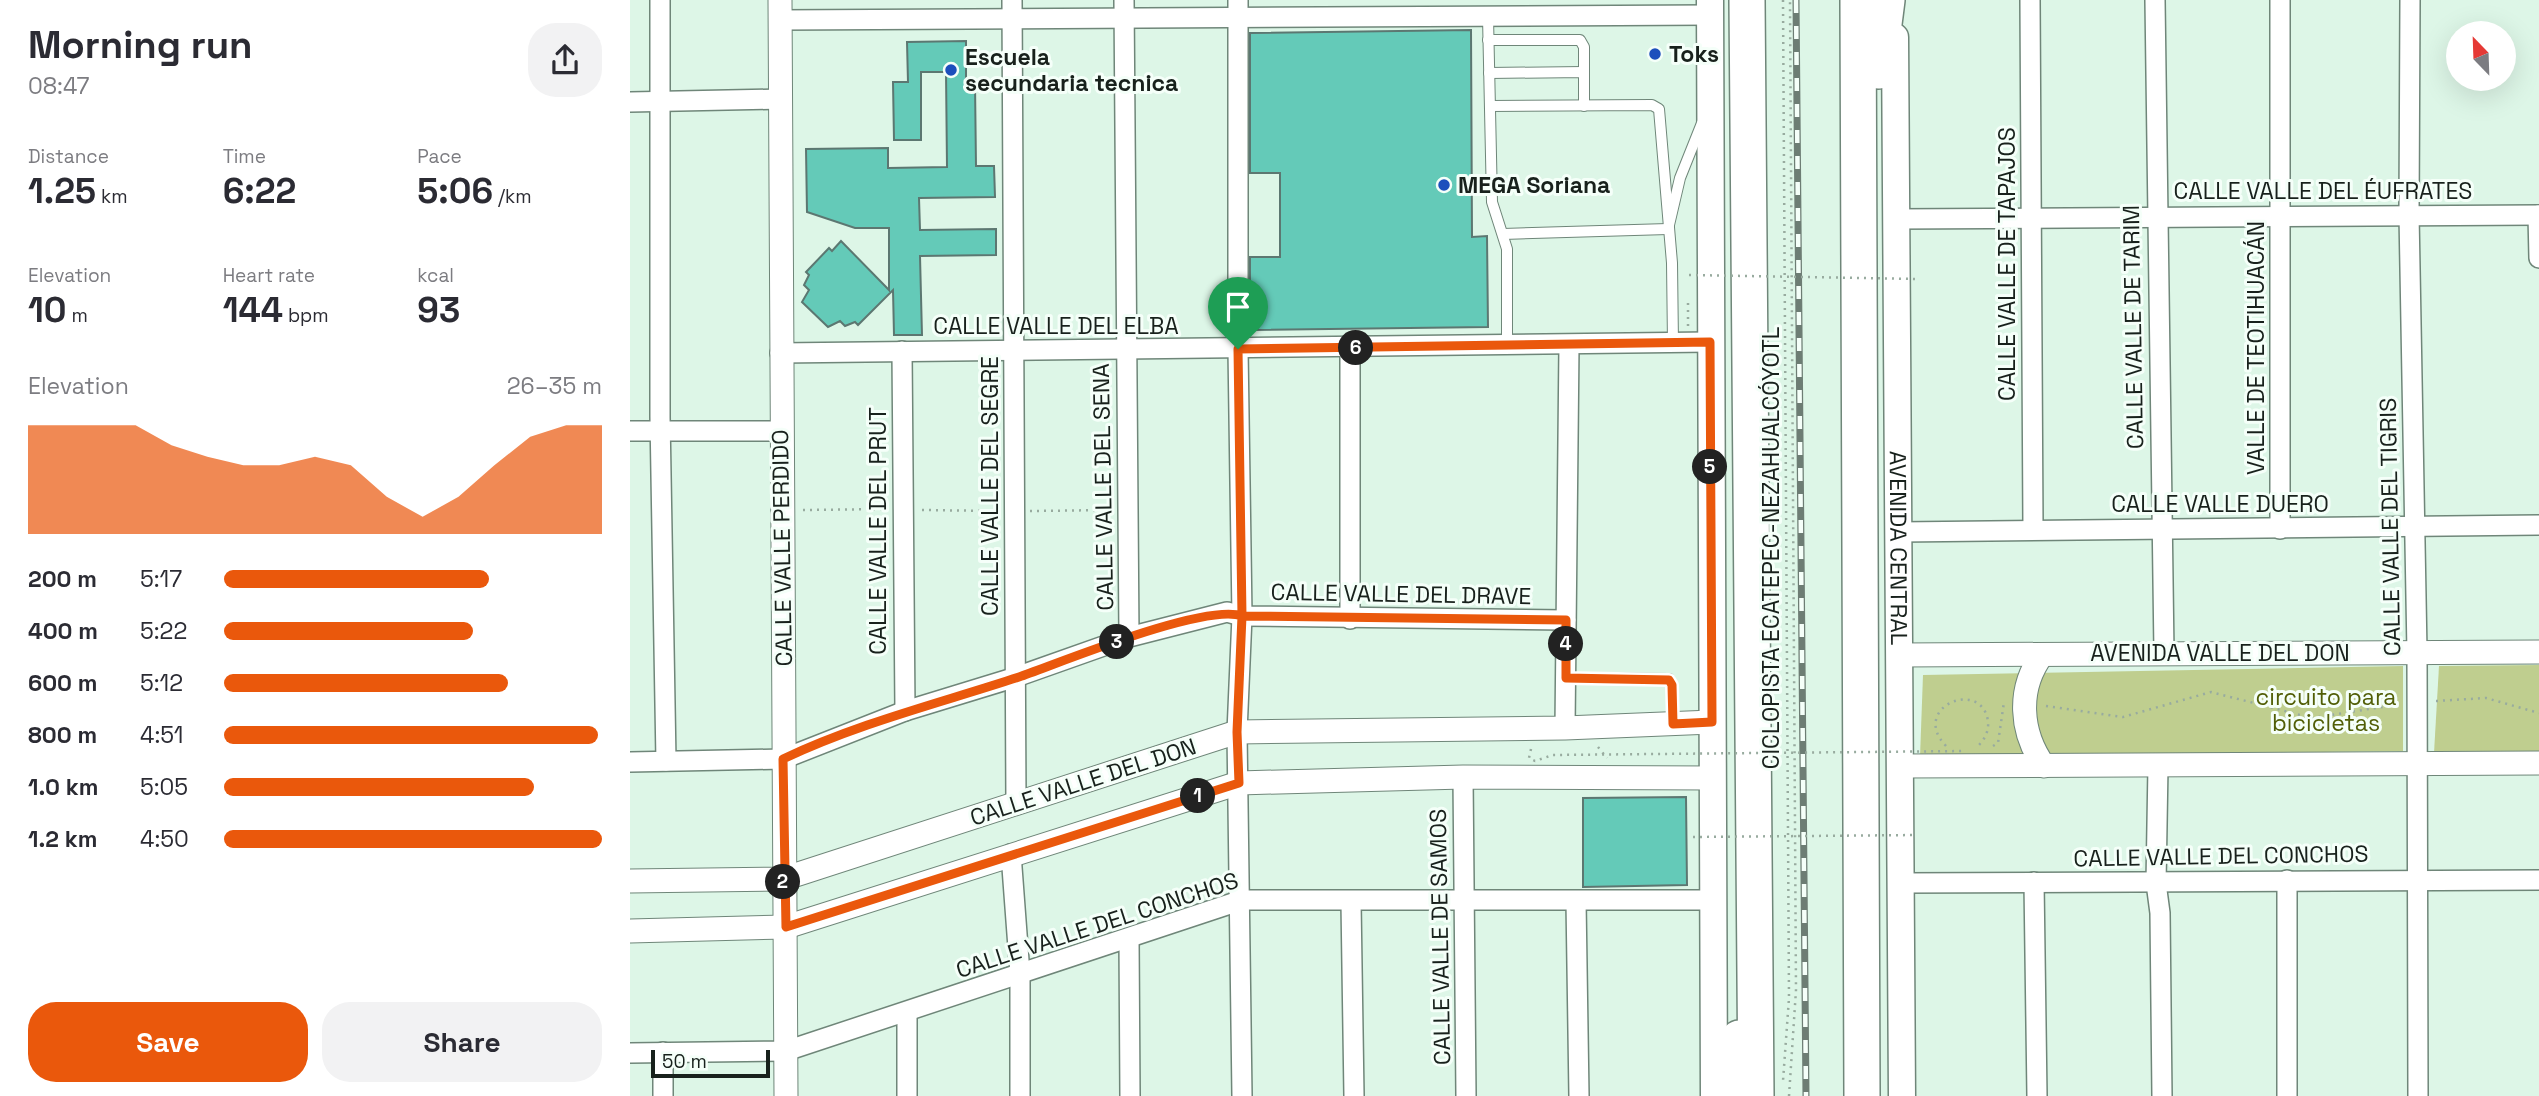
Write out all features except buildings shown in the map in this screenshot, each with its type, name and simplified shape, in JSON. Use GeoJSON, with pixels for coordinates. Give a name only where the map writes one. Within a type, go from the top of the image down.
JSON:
{"type":"FeatureCollection","features":[{"type":"Feature","properties":{"kind":"highway"},"geometry":{"type":"LineString","coordinates":[[1747,0],[1756,970],[1769,1090]]}},
{"type":"Feature","properties":{"kind":"highway","name":"AVENIDA CENTRAL"},"geometry":{"type":"LineString","coordinates":[[1858,0],[1861,242],[1858,1086]]}},
{"type":"Feature","properties":{"kind":"highway"},"geometry":{"type":"LineString","coordinates":[[1861,242],[1873,161],[1879,50],[1887,0]]}},
{"type":"Feature","properties":{"kind":"highway"},"geometry":{"type":"LineString","coordinates":[[1718,5],[1747,52]]}},
{"type":"Feature","properties":{"kind":"highway"},"geometry":{"type":"LineString","coordinates":[[1730,1096],[1738,1041],[1756,970]]}},
{"type":"Feature","properties":{"kind":"main road","name":"AVENIDA CENTRAL"},"geometry":{"type":"LineString","coordinates":[[1894,0],[1903,883],[1902,1096]]}},
{"type":"Feature","properties":{"kind":"main road"},"geometry":{"type":"LineString","coordinates":[[1714,1096],[1710,104],[1718,5]]}},
{"type":"Feature","properties":{"kind":"street"},"geometry":{"type":"LineString","coordinates":[[660,0],[660,430],[666,761]]}},
{"type":"Feature","properties":{"kind":"street","name":"CALLE VALLE DE TAPAJOS"},"geometry":{"type":"LineString","coordinates":[[2030,0],[2033,529]]}},
{"type":"Feature","properties":{"kind":"street","name":"CALLE VALLE DE TARIM"},"geometry":{"type":"LineString","coordinates":[[2155,0],[2160,528],[2164,653]]}},
{"type":"Feature","properties":{"kind":"street","name":"VALLE DE TEOTIHUACÁN"},"geometry":{"type":"LineString","coordinates":[[2280,0],[2280,529]]}},
{"type":"Feature","properties":{"kind":"street","name":"CALLE VALLE DEL TIGRIS"},"geometry":{"type":"LineString","coordinates":[[2410,0],[2409,214],[2416,527],[2418,1096]]}},
{"type":"Feature","properties":{"kind":"street"},"geometry":{"type":"LineString","coordinates":[[780,10],[1351,8],[1488,17],[1562,8],[1718,5]]}},
{"type":"Feature","properties":{"kind":"street","name":"CALLE VALLE PERDIDO"},"geometry":{"type":"LineString","coordinates":[[780,10],[780,431],[786,1096]]}},
{"type":"Feature","properties":{"kind":"street","name":"CALLE VALLE DEL SEGRE"},"geometry":{"type":"LineString","coordinates":[[1012,10],[1016,804]]}},
{"type":"Feature","properties":{"kind":"street","name":"CALLE VALLE DEL SENA"},"geometry":{"type":"LineString","coordinates":[[1124,10],[1129,638]]}},
{"type":"Feature","properties":{"kind":"street"},"geometry":{"type":"LineString","coordinates":[[1239,10],[1238,349],[1242,616],[1237,732],[1242,1096]]}},
{"type":"Feature","properties":{"kind":"street"},"geometry":{"type":"LineString","coordinates":[[630,102],[781,99]]}},
{"type":"Feature","properties":{"kind":"street"},"geometry":{"type":"LineString","coordinates":[[2538,215],[2539,258]]}},
{"type":"Feature","properties":{"kind":"street","name":"CALLE VALLE DEL ÉUFRATES"},"geometry":{"type":"LineString","coordinates":[[1897,219],[2031,216],[2538,215]]}},
{"type":"Feature","properties":{"kind":"street","name":"CALLE VALLE DEL ELBA"},"geometry":{"type":"LineString","coordinates":[[780,352],[1350,348],[1710,342]]}},
{"type":"Feature","properties":{"kind":"street"},"geometry":{"type":"LineString","coordinates":[[1565,728],[1569,345]]}},
{"type":"Feature","properties":{"kind":"street"},"geometry":{"type":"LineString","coordinates":[[1350,348],[1350,619]]}},
{"type":"Feature","properties":{"kind":"street","name":"CALLE VALLE DEL PRUT"},"geometry":{"type":"LineString","coordinates":[[902,351],[905,710]]}},
{"type":"Feature","properties":{"kind":"street"},"geometry":{"type":"LineString","coordinates":[[630,431],[780,431]]}},
{"type":"Feature","properties":{"kind":"street","name":"CALLE VALLE DUERO"},"geometry":{"type":"LineString","coordinates":[[1900,532],[2539,525]]}},
{"type":"Feature","properties":{"kind":"street","name":"CALLE VALLE DEL DRAVE"},"geometry":{"type":"LineString","coordinates":[[630,762],[783,759],[905,710],[1016,677],[1129,638],[1227,612],[1242,616],[1350,619],[1566,620]]}},
{"type":"Feature","properties":{"kind":"street","name":"AVENIDA VALLE DEL DON"},"geometry":{"type":"LineString","coordinates":[[1901,655],[2539,652]]}},
{"type":"Feature","properties":{"kind":"street"},"geometry":{"type":"LineString","coordinates":[[2042,655],[2033,667],[2025,701],[2027,733],[2044,765]]}},
{"type":"Feature","properties":{"kind":"street","name":"CALLE VALLE DEL DON"},"geometry":{"type":"LineString","coordinates":[[630,881],[783,879],[1237,732],[1565,728],[1712,722]]}},
{"type":"Feature","properties":{"kind":"street"},"geometry":{"type":"LineString","coordinates":[[1902,766],[2539,764]]}},
{"type":"Feature","properties":{"kind":"street"},"geometry":{"type":"LineString","coordinates":[[2158,766],[2156,883],[2160,913],[2162,1096]]}},
{"type":"Feature","properties":{"kind":"street","name":"CALLE VALLE DEL DON"},"geometry":{"type":"LineString","coordinates":[[630,931],[786,927],[1239,783],[1463,777],[1713,778]]}},
{"type":"Feature","properties":{"kind":"street","name":"CALLE VALLE DE SAMOS"},"geometry":{"type":"LineString","coordinates":[[1463,777],[1466,1096]]}},
{"type":"Feature","properties":{"kind":"street"},"geometry":{"type":"LineString","coordinates":[[1011,854],[1020,974],[1020,1096]]}},
{"type":"Feature","properties":{"kind":"street"},"geometry":{"type":"LineString","coordinates":[[2287,880],[2287,1096]]}},
{"type":"Feature","properties":{"kind":"street","name":"CALLE VALLE DEL CONCHOS"},"geometry":{"type":"LineString","coordinates":[[1903,883],[2539,880]]}},
{"type":"Feature","properties":{"kind":"street"},"geometry":{"type":"LineString","coordinates":[[2034,883],[2037,1096]]}},
{"type":"Feature","properties":{"kind":"street","name":"CALLE VALLE DEL CONCHOS"},"geometry":{"type":"LineString","coordinates":[[630,1053],[786,1051],[1241,900],[1714,900]]}},
{"type":"Feature","properties":{"kind":"street"},"geometry":{"type":"LineString","coordinates":[[1576,901],[1580,1096]]}},
{"type":"Feature","properties":{"kind":"street"},"geometry":{"type":"LineString","coordinates":[[1351,902],[1354,1096]]}},
{"type":"Feature","properties":{"kind":"street"},"geometry":{"type":"LineString","coordinates":[[1129,938],[1130,1096]]}},
{"type":"Feature","properties":{"kind":"street"},"geometry":{"type":"LineString","coordinates":[[907,1013],[907,1096]]}},
{"type":"Feature","properties":{"kind":"street"},"geometry":{"type":"LineString","coordinates":[[663,1052],[663,1096]]}},
{"type":"Feature","properties":{"kind":"lane"},"geometry":{"type":"LineString","coordinates":[[1488,17],[1492,202],[1503,234],[1508,266],[1507,346]]}},
{"type":"Feature","properties":{"kind":"lane"},"geometry":{"type":"LineString","coordinates":[[1488,40],[1580,40],[1584,47],[1584,106]]}},
{"type":"Feature","properties":{"kind":"lane"},"geometry":{"type":"LineString","coordinates":[[1489,73],[1584,72]]}},
{"type":"Feature","properties":{"kind":"lane"},"geometry":{"type":"LineString","coordinates":[[1668,229],[1680,178],[1710,104]]}},
{"type":"Feature","properties":{"kind":"lane"},"geometry":{"type":"LineString","coordinates":[[1490,106],[1652,105],[1659,109],[1672,263],[1673,344]]}},
{"type":"Feature","properties":{"kind":"lane"},"geometry":{"type":"LineString","coordinates":[[1503,234],[1668,229]]}},
{"type":"Feature","properties":{"kind":"lane"},"geometry":{"type":"LineString","coordinates":[[1566,678],[1669,680],[1672,685],[1673,724]]}},
{"type":"Feature","properties":{"kind":"path","name":"CICLOPISTA ECATEPEC-NEZAHUALCÓYOTL"},"geometry":{"type":"LineString","coordinates":[[1769,1090],[1789,998],[1783,0]]}},
{"type":"Feature","properties":{"kind":"path"},"geometry":{"type":"LineString","coordinates":[[1789,1096],[1796,990],[1790,0]]}},
{"type":"Feature","properties":{"kind":"path"},"geometry":{"type":"LineString","coordinates":[[1689,275],[1917,279]]}},
{"type":"Feature","properties":{"kind":"path"},"geometry":{"type":"LineString","coordinates":[[782,510],[1129,510]]}},
{"type":"Feature","properties":{"kind":"path"},"geometry":{"type":"LineString","coordinates":[[1988,749],[1998,743],[2002,702],[2025,701],[2080,713],[2123,717],[2211,692],[2312,718],[2417,703],[2486,698],[2539,713]]}},
{"type":"Feature","properties":{"kind":"path"},"geometry":{"type":"LineString","coordinates":[[1541,748],[1531,750],[1529,758],[1535,761],[1553,755],[1966,751],[1980,744],[1988,722],[1976,703],[1960,699],[1940,711],[1937,734],[1956,755],[1971,753]]}},
{"type":"Feature","properties":{"kind":"path"},"geometry":{"type":"LineString","coordinates":[[1586,747],[1598,747],[1610,761]]}},
{"type":"Feature","properties":{"kind":"path"},"geometry":{"type":"LineString","coordinates":[[1693,837],[1917,835]]}},
{"type":"Feature","properties":{"kind":"green space","name":"circuito para bicicletas"},"geometry":{"type":"Polygon","coordinates":[[[2539,665],[2539,751],[2434,753],[2439,666],[2539,665]]]}},
{"type":"Feature","properties":{"kind":"green space","name":"circuito para bicicletas"},"geometry":{"type":"Polygon","coordinates":[[[2403,666],[2403,751],[1920,757],[1923,675],[2403,666]]]}},
{"type":"Feature","properties":{"kind":"railway"},"geometry":{"type":"LineString","coordinates":[[1796,0],[1806,1096]]}},
{"type":"Feature","properties":{"kind":"place","name":"Toks"},"geometry":{"type":"Point","coordinates":[1655,54]}},
{"type":"Feature","properties":{"kind":"place","name":"Escuela secundaria tecnica"},"geometry":{"type":"Point","coordinates":[951,70]}},
{"type":"Feature","properties":{"kind":"place","name":"MEGA Soriana"},"geometry":{"type":"Point","coordinates":[1444,185]}},
{"type":"Feature","properties":{"kind":"route"},"geometry":{"type":"LineString","coordinates":[[1238,349],[1242,616],[1237,732],[1239,783],[786,927],[783,879],[783,759],[905,710],[1016,677],[1129,638],[1212,615],[1227,612],[1242,616],[1350,619],[1566,620],[1566,678],[1669,680],[1672,685],[1673,724],[1712,722],[1710,342],[1238,349]]}}]}
